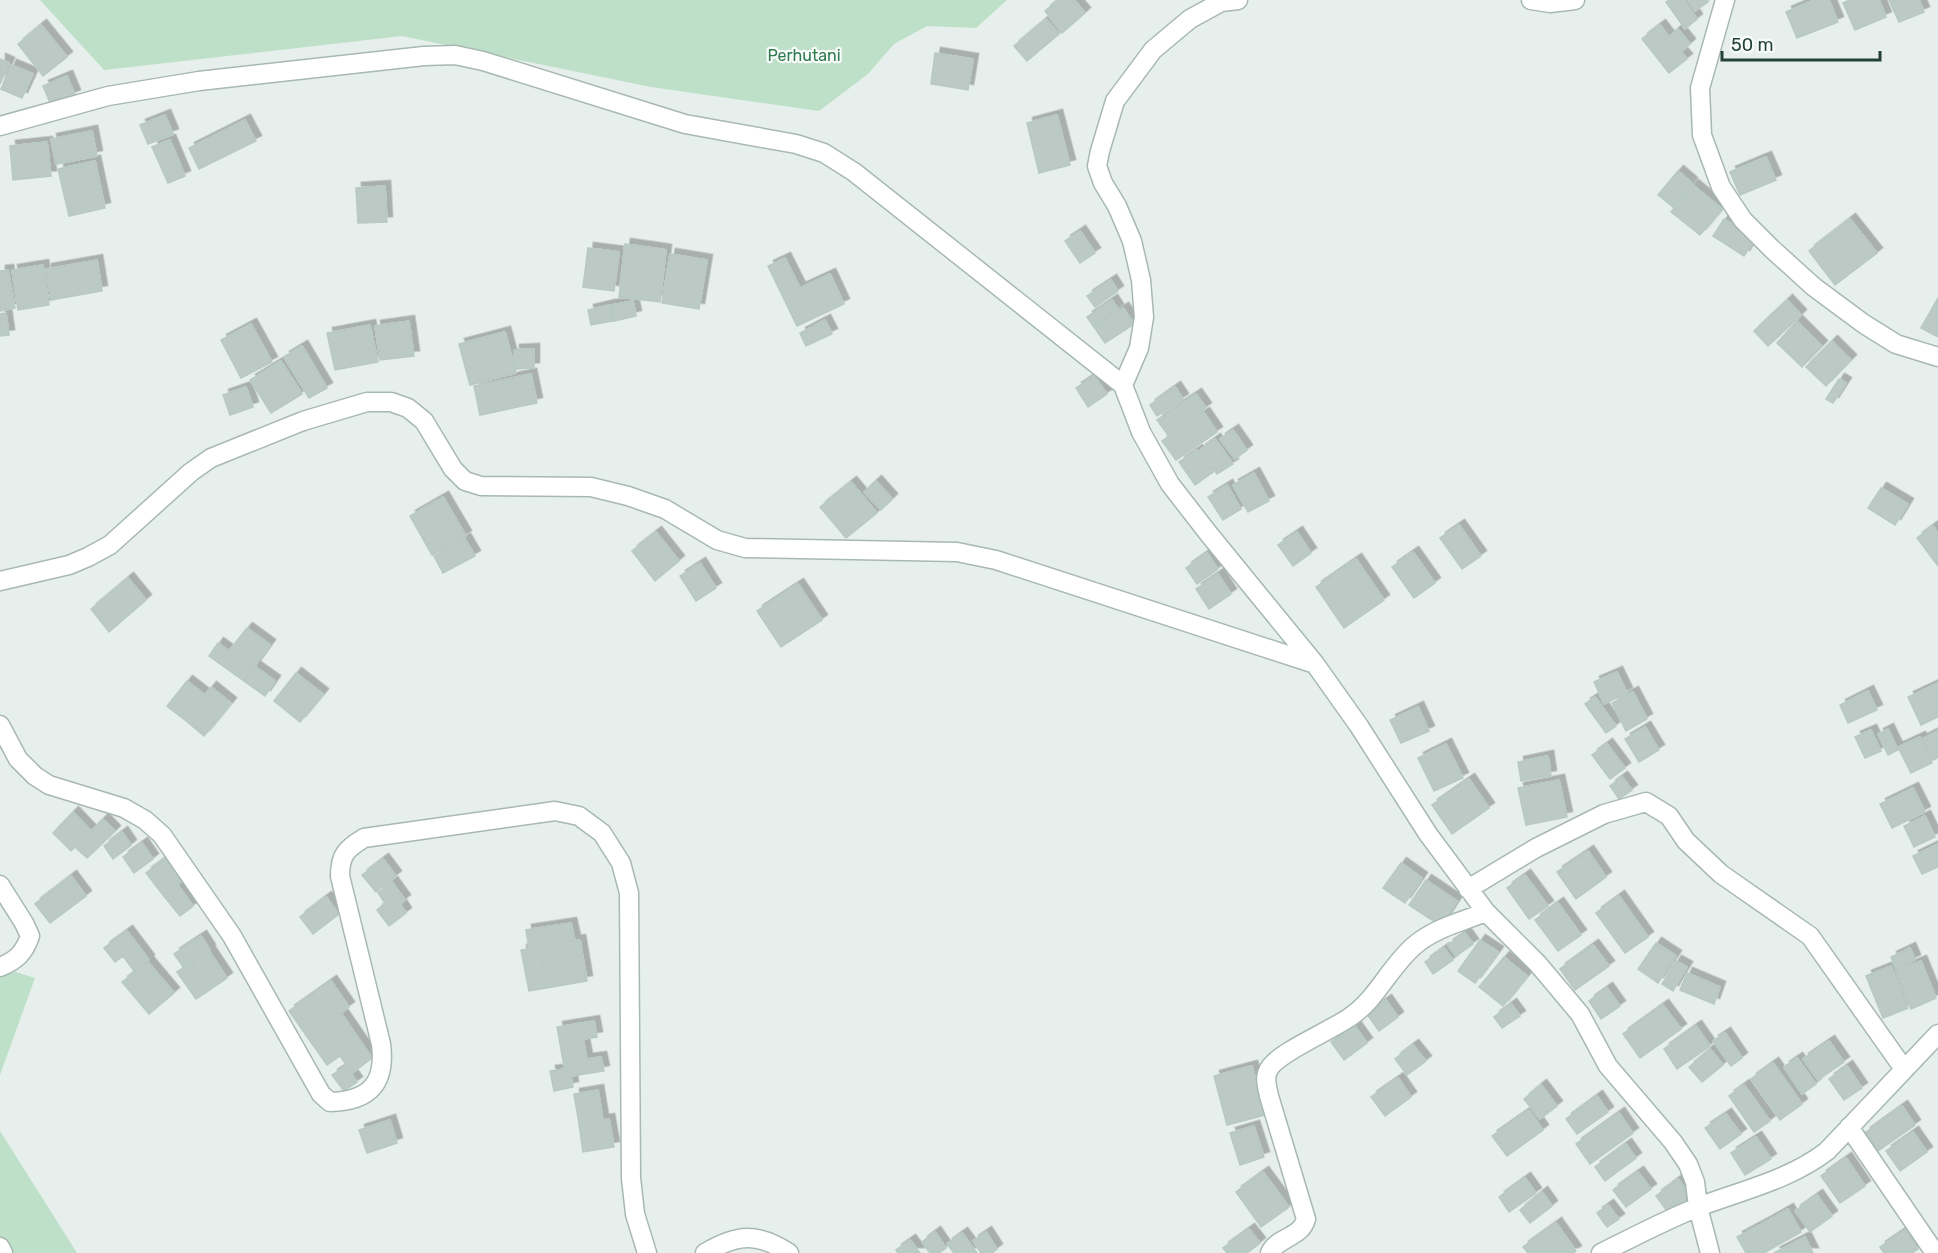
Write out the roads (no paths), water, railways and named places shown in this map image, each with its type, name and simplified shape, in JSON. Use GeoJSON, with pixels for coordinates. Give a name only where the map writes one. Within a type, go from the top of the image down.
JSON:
{"type":"FeatureCollection","features":[{"type":"Feature","properties":{"kind":"street"},"geometry":{"type":"LineString","coordinates":[[1123,385],[1139,348],[1144,317],[1141,280],[1132,241],[1097,166],[1100,151],[1115,101],[1153,50],[1190,19],[1221,2],[1238,0]]}},
{"type":"Feature","properties":{"kind":"street"},"geometry":{"type":"LineString","coordinates":[[1531,0],[1550,3],[1575,0]]}},
{"type":"Feature","properties":{"kind":"street"},"geometry":{"type":"LineString","coordinates":[[1725,0],[1700,88],[1702,135],[1721,187],[1743,220],[1814,287],[1864,324],[1896,344],[1938,357]]}},
{"type":"Feature","properties":{"kind":"street"},"geometry":{"type":"LineString","coordinates":[[0,126],[108,96],[200,81],[424,56],[455,55],[685,124],[796,144],[824,153],[854,172],[1123,385],[1141,432],[1170,484],[1315,664],[1359,726],[1428,834],[1468,889],[1486,912],[1538,964],[1580,1014],[1608,1066],[1673,1142],[1688,1164],[1695,1182],[1698,1207],[1710,1253]]}},
{"type":"Feature","properties":{"kind":"street"},"geometry":{"type":"LineString","coordinates":[[0,581],[69,565],[110,545],[191,472],[211,458],[303,421],[367,402],[391,402],[408,408],[424,422],[453,469],[465,481],[481,486],[591,487],[628,496],[665,509],[717,540],[745,548],[957,552],[996,560],[1315,664]]}},
{"type":"Feature","properties":{"kind":"street"},"geometry":{"type":"LineString","coordinates":[[0,725],[8,744],[18,759],[35,777],[49,785],[124,808],[145,820],[162,835],[232,936],[321,1094],[330,1102],[357,1097],[371,1089],[381,1074],[383,1061],[381,1044],[340,876],[340,861],[349,847],[364,838],[555,811],[579,816],[602,833],[621,863],[629,893],[631,1178],[635,1214],[647,1253]]}},
{"type":"Feature","properties":{"kind":"street"},"geometry":{"type":"LineString","coordinates":[[1468,889],[1536,848],[1604,814],[1646,802],[1669,816],[1686,842],[1721,874],[1810,936],[1904,1069]]}},
{"type":"Feature","properties":{"kind":"street"},"geometry":{"type":"LineString","coordinates":[[0,885],[30,936],[25,950],[0,967]]}},
{"type":"Feature","properties":{"kind":"street"},"geometry":{"type":"LineString","coordinates":[[1270,1253],[1275,1244],[1300,1231],[1306,1219],[1269,1096],[1265,1077],[1271,1065],[1362,1008],[1414,946],[1432,933],[1486,912]]}},
{"type":"Feature","properties":{"kind":"street"},"geometry":{"type":"LineString","coordinates":[[1601,1253],[1698,1207],[1811,1163],[1827,1151],[1938,1034]]}},
{"type":"Feature","properties":{"kind":"street"},"geometry":{"type":"LineString","coordinates":[[1849,1127],[1935,1253]]}},
{"type":"Feature","properties":{"kind":"street"},"geometry":{"type":"LineString","coordinates":[[705,1253],[724,1242],[740,1237],[761,1238],[789,1253]]}},
{"type":"Feature","properties":{"kind":"street"},"geometry":{"type":"LineString","coordinates":[[0,1247],[3,1253]]}},
{"type":"Feature","properties":{"kind":"park label","name":"Perhutani"},"geometry":{"type":"Point","coordinates":[804,55]}}]}
